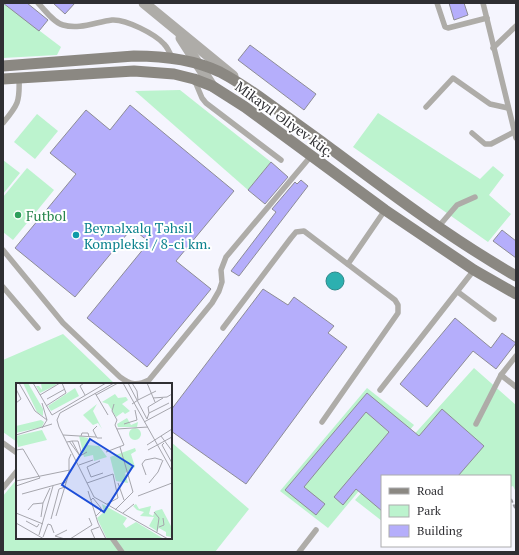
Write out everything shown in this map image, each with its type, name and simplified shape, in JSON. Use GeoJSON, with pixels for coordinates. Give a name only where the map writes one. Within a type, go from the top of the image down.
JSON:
{"type":"FeatureCollection","features":[{"type":"Feature","properties":{"kind":"main road"},"geometry":{"type":"LineString","coordinates":[[3,66],[134,56],[172,58],[198,64],[219,72],[255,94],[396,197],[485,258],[516,276]]}},
{"type":"Feature","properties":{"kind":"main road","name":"Mikayıl Əliyev küç."},"geometry":{"type":"LineString","coordinates":[[3,79],[134,71],[174,74],[194,79],[212,86],[245,107],[385,210],[474,270],[516,294]]}},
{"type":"Feature","properties":{"kind":"street"},"geometry":{"type":"LineString","coordinates":[[144,3],[255,94]]}},
{"type":"Feature","properties":{"kind":"street"},"geometry":{"type":"LineString","coordinates":[[172,58],[177,55],[180,50],[178,32]]}},
{"type":"Feature","properties":{"kind":"street"},"geometry":{"type":"LineString","coordinates":[[178,32],[212,86]]}},
{"type":"Feature","properties":{"kind":"lane"},"geometry":{"type":"LineString","coordinates":[[38,3],[62,25],[74,27],[114,20],[130,23],[164,43],[172,58]]}},
{"type":"Feature","properties":{"kind":"lane"},"geometry":{"type":"LineString","coordinates":[[437,3],[445,27],[448,28],[486,18]]}},
{"type":"Feature","properties":{"kind":"lane"},"geometry":{"type":"LineString","coordinates":[[472,133],[485,144],[491,144],[515,135],[483,3]]}},
{"type":"Feature","properties":{"kind":"lane"},"geometry":{"type":"LineString","coordinates":[[493,48],[516,26]]}},
{"type":"Feature","properties":{"kind":"lane"},"geometry":{"type":"LineString","coordinates":[[3,123],[16,108],[19,100],[19,78]]}},
{"type":"Feature","properties":{"kind":"lane"},"geometry":{"type":"LineString","coordinates":[[426,107],[453,78],[490,104],[508,108]]}},
{"type":"Feature","properties":{"kind":"lane"},"geometry":{"type":"LineString","coordinates":[[194,79],[202,98],[206,103],[281,160]]}},
{"type":"Feature","properties":{"kind":"lane"},"geometry":{"type":"LineString","coordinates":[[144,383],[149,380],[212,303],[222,282],[221,270],[226,257],[311,156]]}},
{"type":"Feature","properties":{"kind":"lane"},"geometry":{"type":"LineString","coordinates":[[439,226],[456,205],[475,197]]}},
{"type":"Feature","properties":{"kind":"lane"},"geometry":{"type":"LineString","coordinates":[[348,264],[385,210]]}},
{"type":"Feature","properties":{"kind":"lane"},"geometry":{"type":"LineString","coordinates":[[223,328],[296,232],[304,230],[395,300],[398,305],[398,313],[322,422]]}},
{"type":"Feature","properties":{"kind":"lane"},"geometry":{"type":"LineString","coordinates":[[3,250],[63,323],[120,377],[129,383]]}},
{"type":"Feature","properties":{"kind":"lane"},"geometry":{"type":"LineString","coordinates":[[380,390],[474,270]]}},
{"type":"Feature","properties":{"kind":"lane"},"geometry":{"type":"LineString","coordinates":[[3,287],[38,328]]}},
{"type":"Feature","properties":{"kind":"lane"},"geometry":{"type":"LineString","coordinates":[[458,292],[494,319]]}},
{"type":"Feature","properties":{"kind":"lane"},"geometry":{"type":"LineString","coordinates":[[476,424],[501,375],[516,356]]}},
{"type":"Feature","properties":{"kind":"lane"},"geometry":{"type":"LineString","coordinates":[[501,375],[516,387]]}},
{"type":"Feature","properties":{"kind":"lane"},"geometry":{"type":"LineString","coordinates":[[3,443],[16,452]]}},
{"type":"Feature","properties":{"kind":"lane"},"geometry":{"type":"LineString","coordinates":[[3,488],[16,472]]}},
{"type":"Feature","properties":{"kind":"lane"},"geometry":{"type":"LineString","coordinates":[[299,552],[316,530]]}},
{"type":"Feature","properties":{"kind":"lane"},"geometry":{"type":"LineString","coordinates":[[113,539],[122,552]]}},
{"type":"Feature","properties":{"kind":"path"},"geometry":{"type":"LineString","coordinates":[[511,499],[516,510]]}},
{"type":"Feature","properties":{"kind":"green space"},"geometry":{"type":"Polygon","coordinates":[[[3,3],[61,47],[57,55],[3,58],[3,3]]]}},
{"type":"Feature","properties":{"kind":"green space"},"geometry":{"type":"Polygon","coordinates":[[[180,90],[271,162],[248,190],[135,91],[180,90]]]}},
{"type":"Feature","properties":{"kind":"green space"},"geometry":{"type":"Polygon","coordinates":[[[378,113],[480,179],[493,166],[504,175],[489,195],[511,214],[488,242],[353,147],[378,113]]]}},
{"type":"Feature","properties":{"kind":"green space"},"geometry":{"type":"Polygon","coordinates":[[[37,114],[58,131],[35,159],[14,142],[37,114]]]}},
{"type":"Feature","properties":{"kind":"green space"},"geometry":{"type":"Polygon","coordinates":[[[3,160],[20,173],[3,194],[3,160]]]}},
{"type":"Feature","properties":{"kind":"green space","name":"Futbol"},"geometry":{"type":"Polygon","coordinates":[[[27,168],[54,190],[13,240],[3,232],[3,197],[27,168]]]}},
{"type":"Feature","properties":{"kind":"green space"},"geometry":{"type":"Polygon","coordinates":[[[63,334],[114,383],[16,383],[16,441],[3,432],[3,360],[63,334]]]}},
{"type":"Feature","properties":{"kind":"green space"},"geometry":{"type":"Polygon","coordinates":[[[474,368],[516,405],[516,492],[513,486],[511,487],[511,475],[381,475],[381,520],[355,500],[474,368]]]}},
{"type":"Feature","properties":{"kind":"green space"},"geometry":{"type":"Polygon","coordinates":[[[367,388],[414,425],[328,528],[280,491],[367,388]]]}},
{"type":"Feature","properties":{"kind":"green space"},"geometry":{"type":"Polygon","coordinates":[[[172,443],[249,509],[215,552],[3,552],[3,496],[16,480],[16,539],[172,539],[172,443]]]}},
{"type":"Feature","properties":{"kind":"water"},"geometry":{"type":"Polygon","coordinates":[[[331,272],[339,272],[344,277],[342,288],[339,290],[331,290],[326,285],[326,277],[331,272]]]}},
{"type":"Feature","properties":{"kind":"building"},"geometry":{"type":"Polygon","coordinates":[[[3,3],[27,3],[48,20],[39,31],[3,3]]]}},
{"type":"Feature","properties":{"kind":"building"},"geometry":{"type":"Polygon","coordinates":[[[53,3],[75,3],[65,14],[53,3]]]}},
{"type":"Feature","properties":{"kind":"building"},"geometry":{"type":"Polygon","coordinates":[[[449,3],[464,3],[468,15],[454,20],[449,3]]]}},
{"type":"Feature","properties":{"kind":"building"},"geometry":{"type":"Polygon","coordinates":[[[250,45],[316,94],[304,110],[238,60],[250,45]]]}},
{"type":"Feature","properties":{"kind":"building","name":"Beynəlxalq Təhsil Kompleksi / 8-ci km."},"geometry":{"type":"Polygon","coordinates":[[[130,105],[234,191],[176,261],[211,289],[147,367],[87,318],[149,242],[132,228],[75,297],[15,248],[76,174],[50,153],[86,110],[110,130],[130,105]]]}},
{"type":"Feature","properties":{"kind":"building"},"geometry":{"type":"Polygon","coordinates":[[[271,162],[288,177],[265,204],[248,190],[271,162]]]}},
{"type":"Feature","properties":{"kind":"building"},"geometry":{"type":"Polygon","coordinates":[[[301,180],[308,186],[239,276],[231,271],[276,212],[272,209],[295,182],[297,184],[301,180]]]}},
{"type":"Feature","properties":{"kind":"building"},"geometry":{"type":"Polygon","coordinates":[[[502,230],[516,241],[516,258],[493,241],[502,230]]]}},
{"type":"Feature","properties":{"kind":"building"},"geometry":{"type":"Polygon","coordinates":[[[263,289],[288,305],[294,297],[334,326],[328,333],[347,347],[246,484],[172,432],[172,409],[263,289]]]}},
{"type":"Feature","properties":{"kind":"building"},"geometry":{"type":"Polygon","coordinates":[[[455,318],[491,348],[502,333],[516,343],[496,369],[473,351],[427,407],[400,384],[455,318]]]}},
{"type":"Feature","properties":{"kind":"building"},"geometry":{"type":"Polygon","coordinates":[[[367,393],[419,436],[442,409],[484,446],[459,475],[381,475],[381,510],[356,489],[343,505],[334,497],[389,432],[366,412],[304,487],[325,504],[316,515],[285,490],[367,393]]]}},
{"type":"Feature","properties":{"kind":"place","name":"Futbol"},"geometry":{"type":"Point","coordinates":[18,215]}},
{"type":"Feature","properties":{"kind":"place","name":"Beynəlxalq Təhsil Kompleksi / 8-ci km."},"geometry":{"type":"Point","coordinates":[76,235]}}]}
